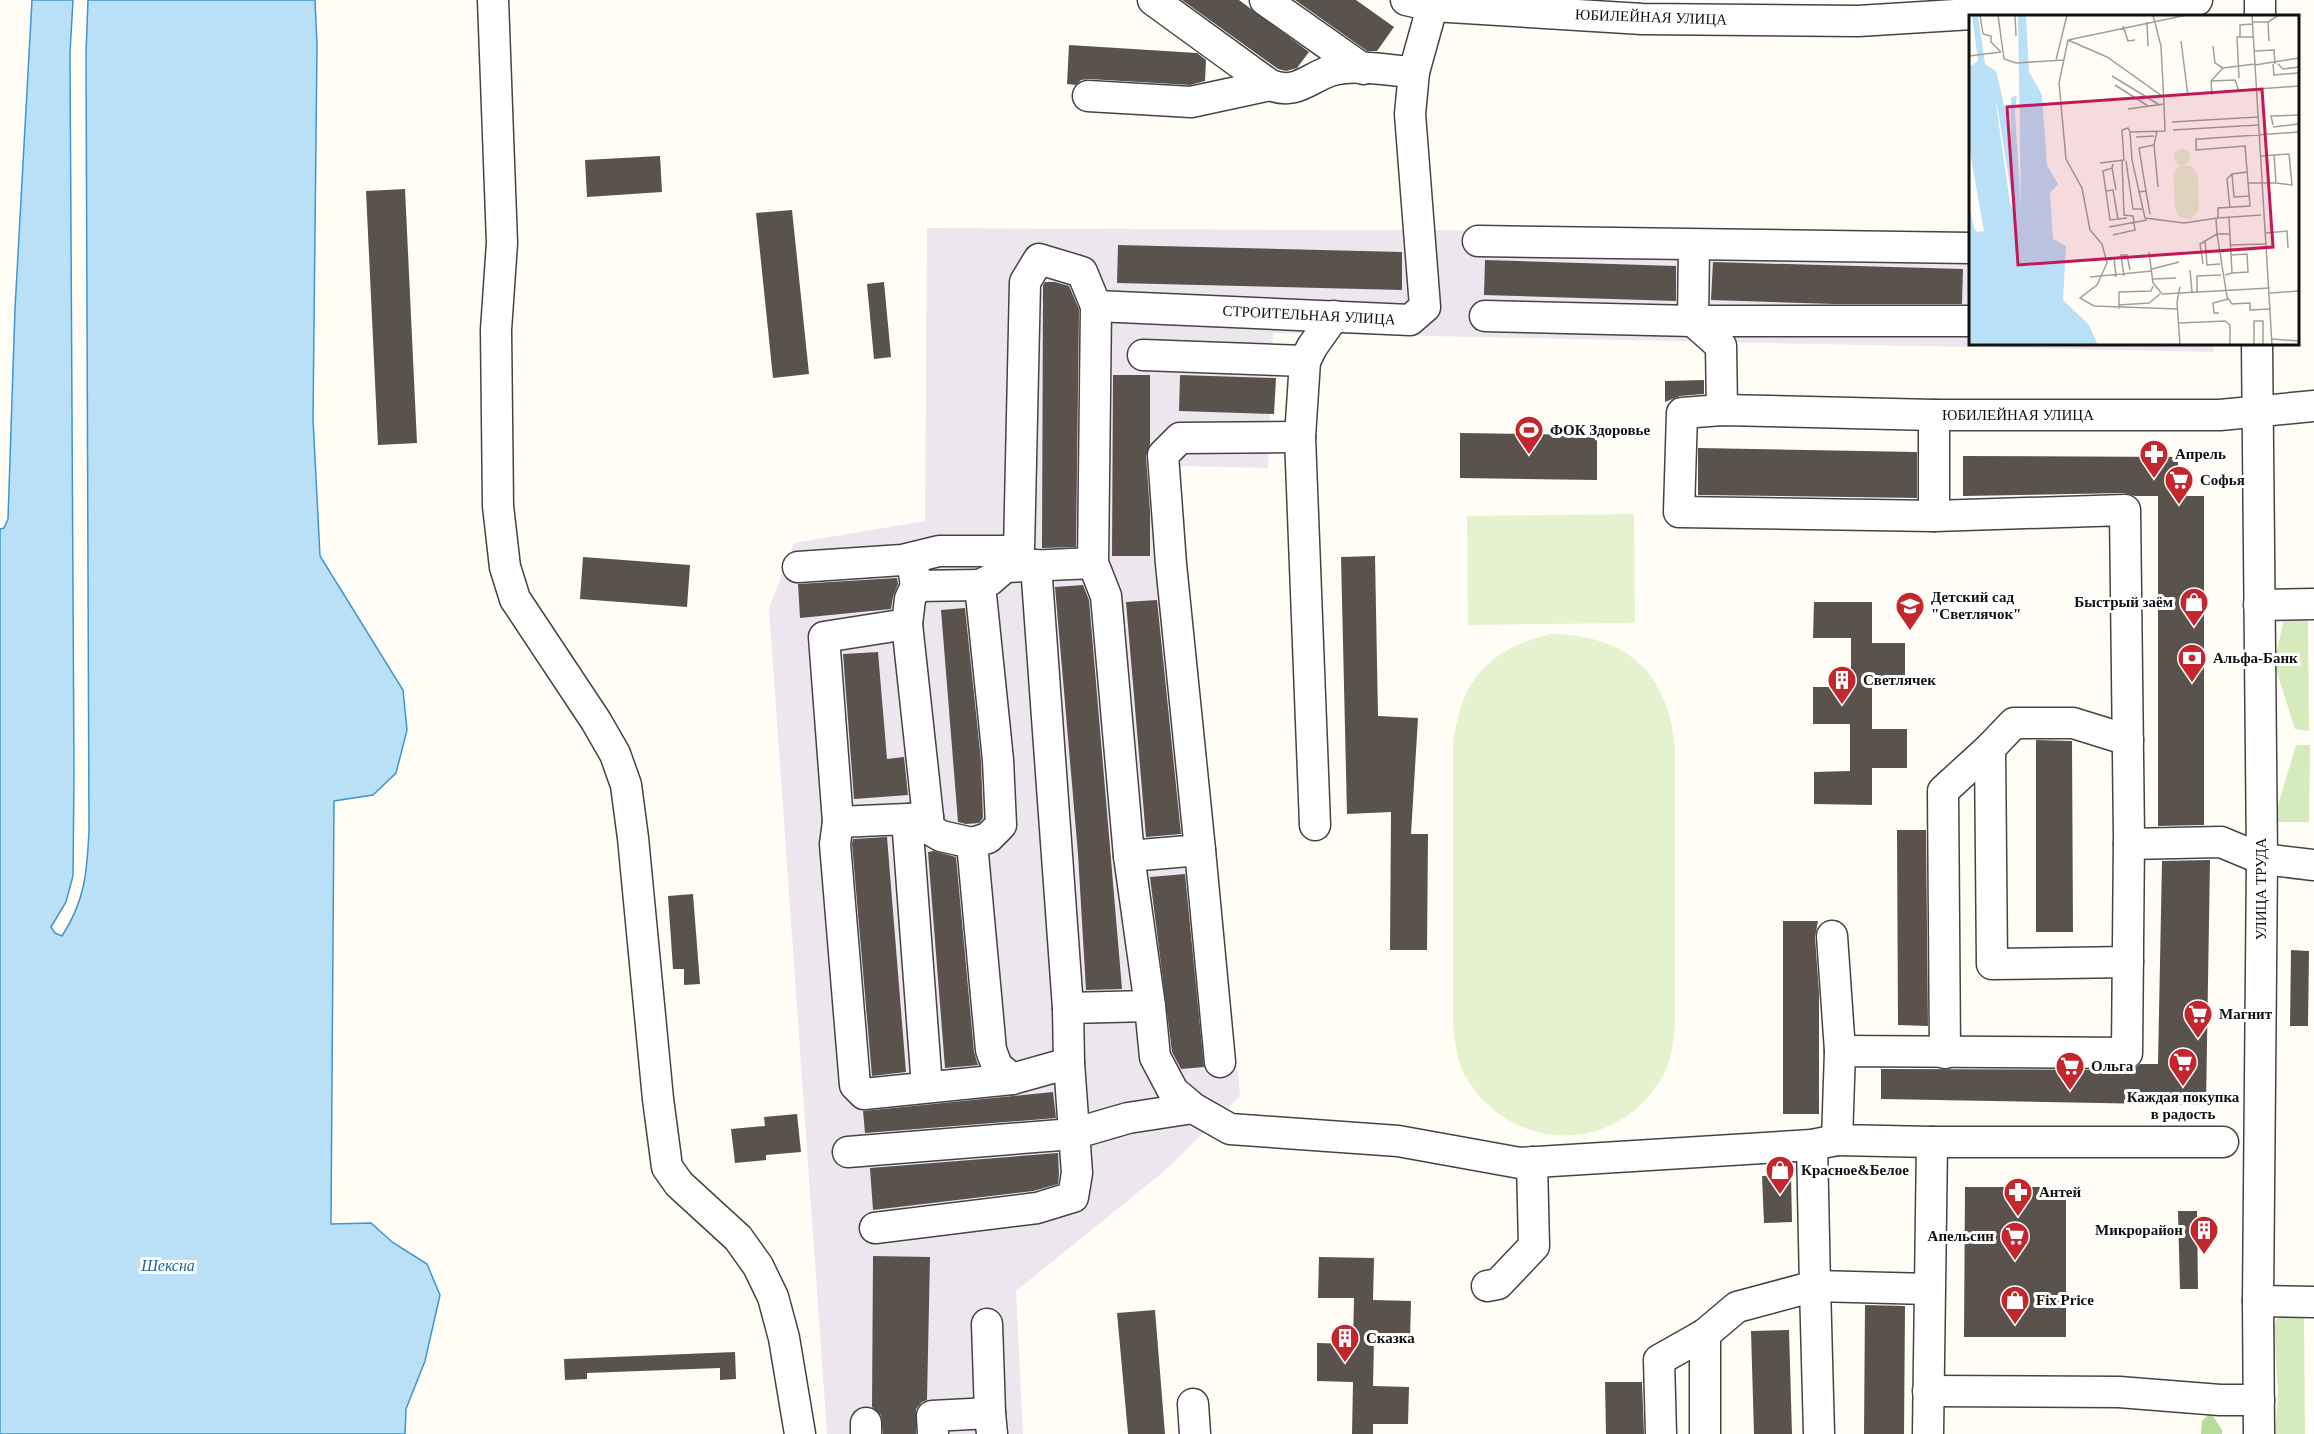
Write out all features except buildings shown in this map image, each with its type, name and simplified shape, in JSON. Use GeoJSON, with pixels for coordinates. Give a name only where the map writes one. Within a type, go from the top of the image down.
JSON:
{"type":"FeatureCollection","features":[{"type":"Feature","properties":{"kind":"street"},"geometry":{"type":"LineString","coordinates":[[493,0],[502,243],[496,330],[498,506],[506,567],[515,599],[596,720],[615,754],[626,785],[658,1099],[668,1167],[679,1184],[738,1238],[758,1266],[768,1287],[784,1338],[800,1434]]}},
{"type":"Feature","properties":{"kind":"street"},"geometry":{"type":"LineString","coordinates":[[1154,0],[1270,85],[1281,89],[1296,88],[1332,70],[1344,68],[1414,72]]}},
{"type":"Feature","properties":{"kind":"street"},"geometry":{"type":"LineString","coordinates":[[1265,0],[1363,69]]}},
{"type":"Feature","properties":{"kind":"street","name":"ЮБИЛЕЙНАЯ УЛИЦА"},"geometry":{"type":"LineString","coordinates":[[1414,72],[1425,2],[1642,10],[1858,10],[2197,0]]}},
{"type":"Feature","properties":{"kind":"street","name":"СТРОИТЕЛЬНАЯ УЛИЦА"},"geometry":{"type":"LineString","coordinates":[[1096,306],[1410,320],[1425,307],[1410,114],[1414,72]]}},
{"type":"Feature","properties":{"kind":"street"},"geometry":{"type":"LineString","coordinates":[[1088,96],[1191,102],[1270,85]]}},
{"type":"Feature","properties":{"kind":"street"},"geometry":{"type":"LineString","coordinates":[[1478,241],[1969,248]]}},
{"type":"Feature","properties":{"kind":"street"},"geometry":{"type":"LineString","coordinates":[[1694,245],[1693,321],[1721,346],[1722,410]]}},
{"type":"Feature","properties":{"kind":"street"},"geometry":{"type":"LineString","coordinates":[[875,1228],[1037,1208],[1073,1197],[1077,1173],[1069,1063],[1068,1008],[1020,561],[1025,282],[1039,259],[1082,272],[1096,306],[1093,563],[1106,596],[1129,855],[1155,1057],[1173,1090],[1193,1108],[1230,1129],[1398,1141],[1520,1162],[1824,1142],[2223,1142]]}},
{"type":"Feature","properties":{"kind":"street"},"geometry":{"type":"LineString","coordinates":[[1315,825],[1300,437],[1305,361],[1334,316]]}},
{"type":"Feature","properties":{"kind":"street"},"geometry":{"type":"LineString","coordinates":[[1485,316],[1693,321],[1969,321]]}},
{"type":"Feature","properties":{"kind":"street","name":"УЛИЦА ТРУДА"},"geometry":{"type":"LineString","coordinates":[[2257,345],[2262,859],[2259,1434]]}},
{"type":"Feature","properties":{"kind":"street"},"geometry":{"type":"LineString","coordinates":[[1143,355],[1305,361]]}},
{"type":"Feature","properties":{"kind":"street","name":"ЮБИЛЕЙНАЯ УЛИЦА"},"geometry":{"type":"LineString","coordinates":[[1934,516],[1679,512],[1682,413],[1722,410],[1934,415],[2220,415],[2314,406]]}},
{"type":"Feature","properties":{"kind":"street"},"geometry":{"type":"LineString","coordinates":[[1840,1051],[2127,1053],[2129,844],[2125,510],[1934,516],[1934,415]]}},
{"type":"Feature","properties":{"kind":"street"},"geometry":{"type":"LineString","coordinates":[[1220,1062],[1171,564],[1163,455],[1180,438],[1300,437]]}},
{"type":"Feature","properties":{"kind":"street"},"geometry":{"type":"LineString","coordinates":[[927,1087],[918,818],[907,624],[914,572],[939,551],[1020,561],[1093,563]]}},
{"type":"Feature","properties":{"kind":"street"},"geometry":{"type":"LineString","coordinates":[[798,567],[902,560],[914,572],[980,585],[1020,561]]}},
{"type":"Feature","properties":{"kind":"street"},"geometry":{"type":"LineString","coordinates":[[838,822],[918,818],[940,836],[972,843],[988,838],[1002,825],[998,760],[980,585]]}},
{"type":"Feature","properties":{"kind":"street"},"geometry":{"type":"LineString","coordinates":[[2259,604],[2314,604]]}},
{"type":"Feature","properties":{"kind":"street"},"geometry":{"type":"LineString","coordinates":[[907,624],[824,637],[838,822],[836,844],[855,1085],[864,1094],[1012,1079],[1069,1063]]}},
{"type":"Feature","properties":{"kind":"street"},"geometry":{"type":"LineString","coordinates":[[1945,1053],[1943,791],[2014,723],[2073,723],[2128,740]]}},
{"type":"Feature","properties":{"kind":"street"},"geometry":{"type":"LineString","coordinates":[[1990,748],[1992,964],[2128,962]]}},
{"type":"Feature","properties":{"kind":"street"},"geometry":{"type":"LineString","coordinates":[[2129,844],[2221,842],[2262,859],[2314,865]]}},
{"type":"Feature","properties":{"kind":"street"},"geometry":{"type":"LineString","coordinates":[[972,843],[991,1050],[997,1066],[1012,1079]]}},
{"type":"Feature","properties":{"kind":"street"},"geometry":{"type":"LineString","coordinates":[[1129,855],[1200,850]]}},
{"type":"Feature","properties":{"kind":"street"},"geometry":{"type":"LineString","coordinates":[[1818,1434],[1815,1286],[1824,1142],[1840,1051],[1832,936]]}},
{"type":"Feature","properties":{"kind":"street"},"geometry":{"type":"LineString","coordinates":[[1068,1008],[1150,1005]]}},
{"type":"Feature","properties":{"kind":"street"},"geometry":{"type":"LineString","coordinates":[[848,1152],[1073,1134],[1128,1118],[1193,1108]]}},
{"type":"Feature","properties":{"kind":"street"},"geometry":{"type":"LineString","coordinates":[[1928,1434],[1932,1142]]}},
{"type":"Feature","properties":{"kind":"street"},"geometry":{"type":"LineString","coordinates":[[1487,1286],[1497,1284],[1534,1246],[1532,1162]]}},
{"type":"Feature","properties":{"kind":"street"},"geometry":{"type":"LineString","coordinates":[[1661,1434],[1659,1360],[1705,1334],[1737,1308],[1815,1286],[1929,1289]]}},
{"type":"Feature","properties":{"kind":"street"},"geometry":{"type":"LineString","coordinates":[[2258,1300],[2314,1302]]}},
{"type":"Feature","properties":{"kind":"street"},"geometry":{"type":"LineString","coordinates":[[933,1434],[932,1416],[991,1423],[987,1324]]}},
{"type":"Feature","properties":{"kind":"street"},"geometry":{"type":"LineString","coordinates":[[1705,1334],[1706,1434]]}},
{"type":"Feature","properties":{"kind":"street"},"geometry":{"type":"LineString","coordinates":[[1928,1391],[2119,1392],[2220,1400],[2259,1400]]}},
{"type":"Feature","properties":{"kind":"street"},"geometry":{"type":"LineString","coordinates":[[1193,1404],[1195,1434]]}},
{"type":"Feature","properties":{"kind":"shaded area"},"geometry":{"type":"Polygon","coordinates":[[[927,228],[1969,233],[1969,345],[2213,345],[2214,352],[1273,333],[1268,468],[1177,466],[1240,1096],[1168,1168],[1016,1291],[1023,1434],[827,1434],[769,608],[794,543],[925,521],[927,228]]]}},
{"type":"Feature","properties":{"kind":"green space"},"geometry":{"type":"Polygon","coordinates":[[[1634,514],[1635,623],[1468,625],[1467,516],[1634,514]]]}},
{"type":"Feature","properties":{"kind":"green space"},"geometry":{"type":"Polygon","coordinates":[[[2284,619],[2308,621],[2309,731],[2295,729],[2274,663],[2284,619]]]}},
{"type":"Feature","properties":{"kind":"green space"},"geometry":{"type":"Polygon","coordinates":[[[1551,634],[1601,641],[1621,650],[1638,662],[1652,678],[1663,697],[1675,746],[1675,1026],[1669,1060],[1661,1079],[1642,1104],[1618,1122],[1592,1132],[1564,1135],[1535,1132],[1509,1120],[1485,1102],[1460,1065],[1453,1025],[1453,744],[1457,722],[1471,685],[1481,671],[1510,649],[1529,640],[1551,634]]]}},
{"type":"Feature","properties":{"kind":"green space"},"geometry":{"type":"Polygon","coordinates":[[[2296,745],[2310,745],[2309,822],[2273,822],[2296,745]]]}},
{"type":"Feature","properties":{"kind":"green space"},"geometry":{"type":"Polygon","coordinates":[[[2304,1313],[2305,1434],[2275,1434],[2278,1394],[2274,1327],[2277,1319],[2285,1314],[2304,1313]]]}},
{"type":"Feature","properties":{"kind":"green space"},"geometry":{"type":"Polygon","coordinates":[[[2208,1415],[2213,1416],[2222,1434],[2201,1434],[2202,1421],[2208,1415]]]}},
{"type":"Feature","properties":{"kind":"water","name":"Шексна"},"geometry":{"type":"Polygon","coordinates":[[[32,0],[73,0],[70,53],[73,876],[66,902],[51,927],[55,933],[62,936],[76,911],[80,898],[87,860],[89,831],[86,53],[88,0],[315,0],[317,45],[313,419],[320,556],[403,690],[407,730],[396,773],[373,795],[334,801],[331,1224],[371,1223],[392,1242],[427,1264],[440,1295],[425,1361],[406,1409],[405,1434],[0,1434],[0,529],[4,528],[8,519],[15,309],[32,0]]]}},
{"type":"Feature","properties":{"kind":"place","name":"ФОК Здоровье"},"geometry":{"type":"Point","coordinates":[1529,456]}},
{"type":"Feature","properties":{"kind":"place","name":"Апрель"},"geometry":{"type":"Point","coordinates":[2154,480]}},
{"type":"Feature","properties":{"kind":"place","name":"Софья"},"geometry":{"type":"Point","coordinates":[2179,506]}},
{"type":"Feature","properties":{"kind":"place","name":"Быстрый заём"},"geometry":{"type":"Point","coordinates":[2194,628]}},
{"type":"Feature","properties":{"kind":"place","name":"Детский сад \"Светлячок\""},"geometry":{"type":"Point","coordinates":[1910,632]}},
{"type":"Feature","properties":{"kind":"place","name":"Альфа-Банк"},"geometry":{"type":"Point","coordinates":[2192,684]}},
{"type":"Feature","properties":{"kind":"place","name":"Светлячек"},"geometry":{"type":"Point","coordinates":[1842,706]}},
{"type":"Feature","properties":{"kind":"place","name":"Магнит"},"geometry":{"type":"Point","coordinates":[2198,1040]}},
{"type":"Feature","properties":{"kind":"place","name":"Каждая покупка в радость"},"geometry":{"type":"Point","coordinates":[2183,1088]}},
{"type":"Feature","properties":{"kind":"place","name":"Ольга"},"geometry":{"type":"Point","coordinates":[2070,1092]}},
{"type":"Feature","properties":{"kind":"place","name":"Красное&Белое"},"geometry":{"type":"Point","coordinates":[1780,1196]}},
{"type":"Feature","properties":{"kind":"place","name":"Антей"},"geometry":{"type":"Point","coordinates":[2018,1218]}},
{"type":"Feature","properties":{"kind":"place","name":"Микрорайон"},"geometry":{"type":"Point","coordinates":[2204,1256]}},
{"type":"Feature","properties":{"kind":"place","name":"Апельсин"},"geometry":{"type":"Point","coordinates":[2015,1262]}},
{"type":"Feature","properties":{"kind":"place","name":"Fix Price"},"geometry":{"type":"Point","coordinates":[2015,1326]}},
{"type":"Feature","properties":{"kind":"place","name":"Сказка"},"geometry":{"type":"Point","coordinates":[1345,1364]}}]}
